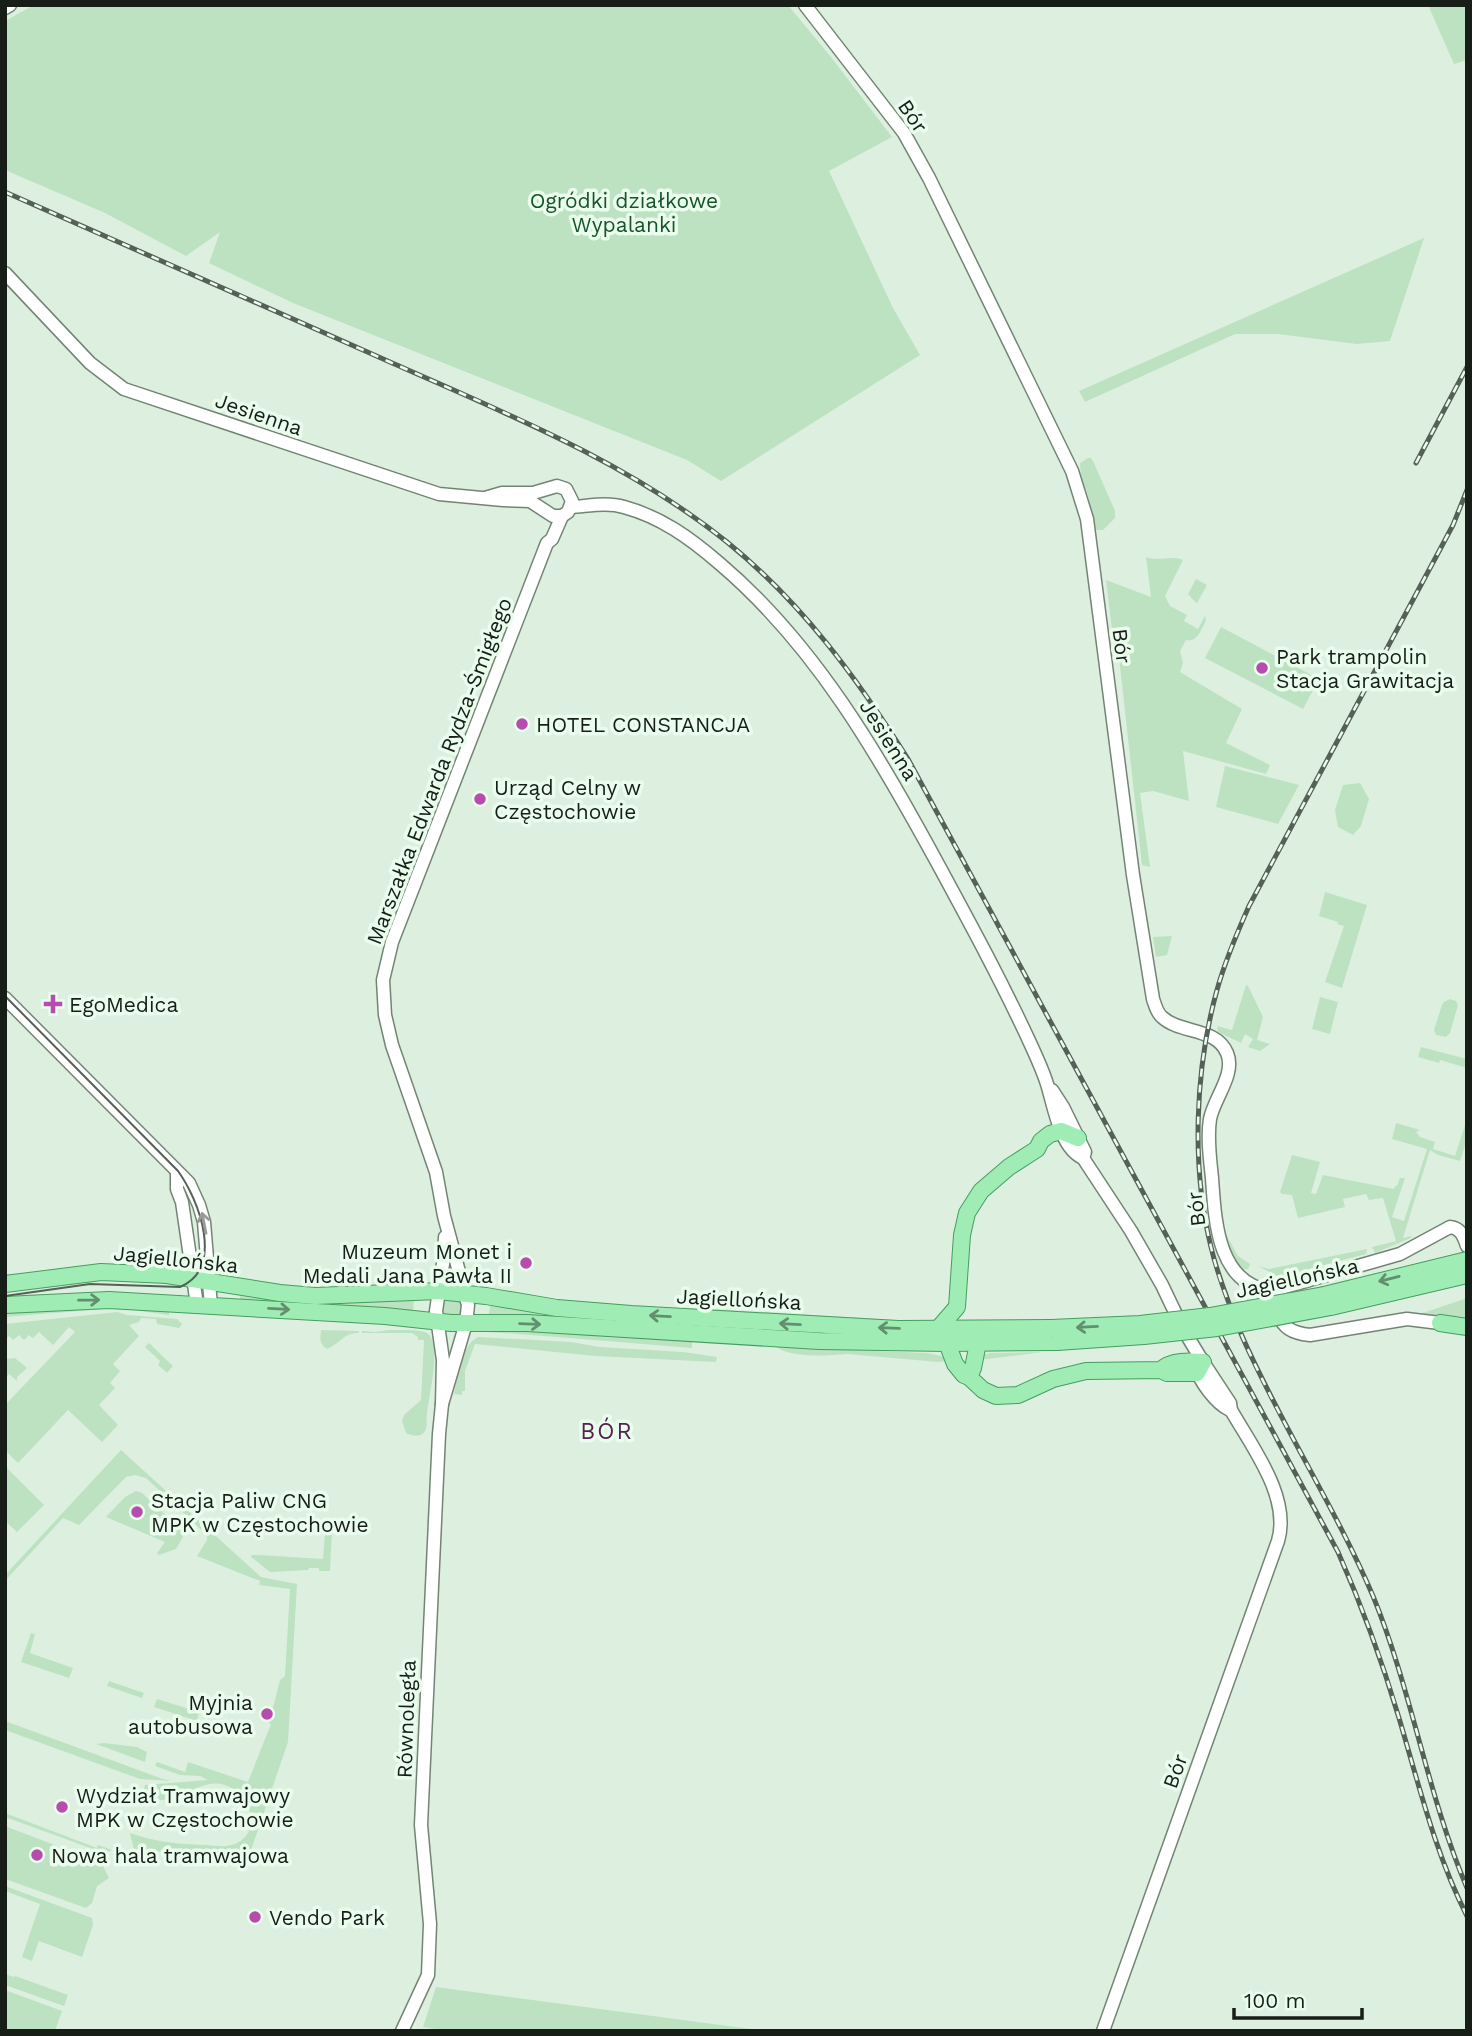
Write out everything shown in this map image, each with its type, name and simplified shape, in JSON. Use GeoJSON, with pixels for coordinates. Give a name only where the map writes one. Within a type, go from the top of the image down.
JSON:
{"type":"FeatureCollection","features":[{"type":"Feature","properties":{"kind":"main road"},"geometry":{"type":"LineString","coordinates":[[1068,1133],[1046,1149],[1037,1149],[1009,1167],[981,1191],[967,1213],[961,1235],[957,1307],[942,1337],[956,1364],[976,1385],[996,1396],[1024,1393],[1076,1372],[1161,1370],[1166,1365],[1197,1366]]}},
{"type":"Feature","properties":{"kind":"main road","name":"Jagiellońska"},"geometry":{"type":"LineString","coordinates":[[1328,1301],[1467,1259]]}},
{"type":"Feature","properties":{"kind":"main road","name":"Jagiellońska"},"geometry":{"type":"LineString","coordinates":[[5,1284],[101,1272],[166,1275],[315,1296],[439,1291],[592,1312],[852,1327],[942,1337]]}},
{"type":"Feature","properties":{"kind":"main road","name":"Jagiellońska"},"geometry":{"type":"LineString","coordinates":[[5,1305],[109,1300],[385,1316],[438,1322],[527,1323],[818,1341],[1054,1335],[1328,1301],[1467,1275]]}},
{"type":"Feature","properties":{"kind":"main road"},"geometry":{"type":"LineString","coordinates":[[957,1307],[968,1318],[976,1336],[973,1368],[969,1377]]}},
{"type":"Feature","properties":{"kind":"main road"},"geometry":{"type":"LineString","coordinates":[[1440,1323],[1467,1327]]}},
{"type":"Feature","properties":{"kind":"street"},"geometry":{"type":"LineString","coordinates":[[5,8],[10,5]]}},
{"type":"Feature","properties":{"kind":"street","name":"Bór"},"geometry":{"type":"LineString","coordinates":[[805,5],[904,133],[929,178],[1072,471],[1087,519],[1151,994],[1165,1020],[1216,1039],[1228,1055],[1229,1066],[1212,1111],[1209,1135],[1219,1237],[1231,1266],[1246,1282],[1262,1290],[1271,1291]]}},
{"type":"Feature","properties":{"kind":"street","name":"Jesienna"},"geometry":{"type":"LineString","coordinates":[[5,272],[90,363],[124,389],[439,494],[530,501],[559,508],[603,504],[621,506],[646,514],[693,541],[744,584],[804,652],[847,709],[893,782],[1008,995],[1068,1133]]}},
{"type":"Feature","properties":{"kind":"street"},"geometry":{"type":"LineString","coordinates":[[485,498],[502,493],[533,493],[562,487],[559,508]]}},
{"type":"Feature","properties":{"kind":"street","name":"Marszałka Edwarda Rydza-Śmigłego"},"geometry":{"type":"LineString","coordinates":[[466,1323],[468,1305],[444,1216],[436,1172],[392,1045],[385,1015],[383,980],[392,942],[547,543],[545,537],[559,508],[543,496],[549,489]]}},
{"type":"Feature","properties":{"kind":"street"},"geometry":{"type":"LineString","coordinates":[[5,998],[189,1183],[202,1213],[206,1233],[210,1282],[204,1305]]}},
{"type":"Feature","properties":{"kind":"street","name":"Bór"},"geometry":{"type":"LineString","coordinates":[[1068,1133],[1078,1156],[1083,1158],[1162,1285],[1183,1328],[1197,1366],[1230,1403],[1231,1410],[1276,1492],[1280,1516],[1280,1535],[1103,2031]]}},
{"type":"Feature","properties":{"kind":"street"},"geometry":{"type":"LineString","coordinates":[[177,1172],[177,1189],[182,1202],[193,1279],[204,1305]]}},
{"type":"Feature","properties":{"kind":"street","name":"Marszałka Edwarda Rydza-Śmigłego"},"geometry":{"type":"LineString","coordinates":[[439,1291],[446,1245],[444,1216]]}},
{"type":"Feature","properties":{"kind":"street"},"geometry":{"type":"LineString","coordinates":[[1440,1323],[1407,1318],[1325,1334],[1306,1335],[1296,1333],[1281,1323],[1271,1291],[1400,1254],[1450,1227],[1456,1227],[1462,1233],[1467,1246]]}},
{"type":"Feature","properties":{"kind":"street","name":"Równoległa"},"geometry":{"type":"LineString","coordinates":[[401,2031],[428,1975],[430,1924],[421,1825],[442,1404],[443,1360],[436,1311],[439,1291]]}},
{"type":"Feature","properties":{"kind":"street","name":"Równoległa"},"geometry":{"type":"LineString","coordinates":[[442,1404],[466,1323]]}},
{"type":"Feature","properties":{"kind":"green space","name":"Ogródki działkowe Wypalanki"},"geometry":{"type":"Polygon","coordinates":[[[34,5],[788,5],[892,137],[829,171],[893,308],[920,355],[721,481],[687,460],[293,303],[209,263],[220,232],[186,256],[105,213],[5,170],[5,21],[34,5]]]}},
{"type":"Feature","properties":{"kind":"green space"},"geometry":{"type":"Polygon","coordinates":[[[1428,5],[1467,5],[1467,60],[1454,64],[1428,5]]]}},
{"type":"Feature","properties":{"kind":"green space"},"geometry":{"type":"Polygon","coordinates":[[[1424,238],[1390,341],[1357,344],[1278,334],[1235,334],[1085,402],[1079,391],[1424,238]]]}},
{"type":"Feature","properties":{"kind":"green space"},"geometry":{"type":"Polygon","coordinates":[[[1088,458],[1094,463],[1115,511],[1115,518],[1103,530],[1096,530],[1081,478],[1080,463],[1088,458]]]}},
{"type":"Feature","properties":{"kind":"green space"},"geometry":{"type":"Polygon","coordinates":[[[1146,557],[1183,560],[1165,596],[1170,606],[1187,615],[1184,621],[1198,629],[1205,616],[1206,620],[1199,634],[1186,640],[1180,651],[1183,663],[1180,672],[1242,709],[1226,743],[1270,765],[1266,774],[1183,751],[1189,801],[1153,791],[1140,793],[1150,867],[1142,865],[1116,630],[1112,630],[1106,580],[1151,597],[1146,557]]]}},
{"type":"Feature","properties":{"kind":"green space"},"geometry":{"type":"Polygon","coordinates":[[[1196,579],[1207,585],[1197,603],[1188,594],[1196,579]]]}},
{"type":"Feature","properties":{"kind":"green space","name":"Park trampolin Stacja Grawitacja"},"geometry":{"type":"Polygon","coordinates":[[[1221,627],[1319,679],[1303,709],[1205,658],[1221,627]]]}},
{"type":"Feature","properties":{"kind":"green space"},"geometry":{"type":"Polygon","coordinates":[[[1225,766],[1299,785],[1278,824],[1216,807],[1225,766]]]}},
{"type":"Feature","properties":{"kind":"green space"},"geometry":{"type":"Polygon","coordinates":[[[1360,783],[1369,799],[1361,826],[1353,835],[1338,827],[1335,810],[1343,785],[1360,783]]]}},
{"type":"Feature","properties":{"kind":"green space"},"geometry":{"type":"Polygon","coordinates":[[[1325,892],[1367,905],[1342,988],[1325,982],[1344,926],[1319,916],[1325,892]]]}},
{"type":"Feature","properties":{"kind":"green space"},"geometry":{"type":"Polygon","coordinates":[[[1172,936],[1167,955],[1156,957],[1153,937],[1172,936]]]}},
{"type":"Feature","properties":{"kind":"green space"},"geometry":{"type":"Polygon","coordinates":[[[1246,985],[1263,1017],[1257,1040],[1270,1044],[1260,1051],[1248,1047],[1253,1039],[1245,1034],[1241,1043],[1218,1032],[1217,1026],[1232,1030],[1246,985]]]}},
{"type":"Feature","properties":{"kind":"green space"},"geometry":{"type":"Polygon","coordinates":[[[1320,997],[1338,1002],[1330,1034],[1312,1029],[1320,997]]]}},
{"type":"Feature","properties":{"kind":"green space"},"geometry":{"type":"Polygon","coordinates":[[[1450,999],[1458,1005],[1450,1033],[1446,1037],[1436,1035],[1434,1030],[1442,1005],[1450,999]]]}},
{"type":"Feature","properties":{"kind":"green space"},"geometry":{"type":"Polygon","coordinates":[[[1421,1047],[1467,1059],[1467,1068],[1418,1057],[1421,1047]]]}},
{"type":"Feature","properties":{"kind":"green space"},"geometry":{"type":"Polygon","coordinates":[[[1467,1119],[1467,1140],[1460,1161],[1430,1150],[1403,1238],[1411,1238],[1375,1253],[1372,1247],[1396,1241],[1383,1198],[1369,1200],[1366,1194],[1343,1199],[1345,1207],[1298,1218],[1292,1195],[1280,1192],[1292,1155],[1320,1162],[1311,1193],[1316,1194],[1323,1175],[1394,1189],[1400,1178],[1405,1178],[1392,1217],[1404,1221],[1427,1149],[1392,1139],[1396,1123],[1420,1130],[1416,1132],[1420,1137],[1435,1142],[1433,1149],[1455,1156],[1467,1119]]]}},
{"type":"Feature","properties":{"kind":"green space"},"geometry":{"type":"Polygon","coordinates":[[[1223,1229],[1238,1256],[1250,1264],[1248,1269],[1242,1270],[1234,1260],[1223,1229]]]}},
{"type":"Feature","properties":{"kind":"green space"},"geometry":{"type":"Polygon","coordinates":[[[1367,1249],[1366,1254],[1279,1277],[1258,1266],[1269,1269],[1367,1249]]]}},
{"type":"Feature","properties":{"kind":"green space"},"geometry":{"type":"Polygon","coordinates":[[[240,1296],[291,1302],[414,1297],[413,1314],[240,1303],[240,1296]]]}},
{"type":"Feature","properties":{"kind":"green space"},"geometry":{"type":"Polygon","coordinates":[[[1467,1298],[1467,1321],[1420,1314],[1467,1298]]]}},
{"type":"Feature","properties":{"kind":"green space"},"geometry":{"type":"Polygon","coordinates":[[[444,1299],[460,1301],[463,1306],[459,1315],[445,1316],[442,1313],[444,1299]]]}},
{"type":"Feature","properties":{"kind":"green space"},"geometry":{"type":"Polygon","coordinates":[[[491,1301],[694,1323],[488,1319],[491,1301]]]}},
{"type":"Feature","properties":{"kind":"green space"},"geometry":{"type":"Polygon","coordinates":[[[76,1305],[170,1308],[169,1315],[117,1308],[5,1317],[5,1310],[76,1305]]]}},
{"type":"Feature","properties":{"kind":"green space"},"geometry":{"type":"Polygon","coordinates":[[[707,1310],[935,1323],[707,1315],[707,1310]]]}},
{"type":"Feature","properties":{"kind":"green space"},"geometry":{"type":"Polygon","coordinates":[[[117,1312],[177,1319],[182,1324],[179,1328],[157,1324],[156,1319],[141,1318],[139,1322],[129,1325],[139,1336],[113,1364],[120,1371],[110,1383],[115,1388],[99,1405],[118,1425],[102,1442],[68,1410],[18,1463],[5,1450],[5,1405],[75,1332],[69,1327],[53,1345],[39,1332],[33,1338],[29,1335],[24,1340],[19,1335],[13,1340],[9,1336],[5,1340],[5,1324],[117,1312]]]}},
{"type":"Feature","properties":{"kind":"green space"},"geometry":{"type":"Polygon","coordinates":[[[487,1327],[692,1342],[692,1348],[487,1332],[487,1327]]]}},
{"type":"Feature","properties":{"kind":"green space"},"geometry":{"type":"Polygon","coordinates":[[[321,1330],[359,1333],[349,1334],[327,1349],[321,1343],[321,1330]]]}},
{"type":"Feature","properties":{"kind":"green space"},"geometry":{"type":"Polygon","coordinates":[[[389,1330],[424,1332],[432,1339],[434,1359],[426,1427],[419,1436],[406,1433],[402,1421],[404,1415],[421,1400],[424,1340],[418,1340],[412,1333],[362,1333],[389,1330]]]}},
{"type":"Feature","properties":{"kind":"green space"},"geometry":{"type":"Polygon","coordinates":[[[478,1337],[571,1342],[717,1357],[716,1362],[595,1356],[475,1344],[465,1371],[465,1391],[462,1391],[462,1395],[454,1394],[464,1354],[467,1347],[478,1337]]]}},
{"type":"Feature","properties":{"kind":"green space"},"geometry":{"type":"Polygon","coordinates":[[[149,1343],[173,1366],[167,1373],[158,1365],[160,1361],[145,1347],[149,1343]]]}},
{"type":"Feature","properties":{"kind":"green space"},"geometry":{"type":"Polygon","coordinates":[[[776,1347],[928,1353],[948,1361],[847,1354],[810,1355],[791,1353],[776,1347]]]}},
{"type":"Feature","properties":{"kind":"green space"},"geometry":{"type":"Polygon","coordinates":[[[1043,1352],[979,1360],[990,1353],[1043,1352]]]}},
{"type":"Feature","properties":{"kind":"green space"},"geometry":{"type":"Polygon","coordinates":[[[5,1358],[15,1358],[27,1368],[17,1377],[17,1381],[9,1374],[5,1378],[5,1358]]]}},
{"type":"Feature","properties":{"kind":"green space"},"geometry":{"type":"Polygon","coordinates":[[[121,1450],[261,1577],[297,1584],[288,1742],[249,1856],[138,1851],[134,1850],[130,1833],[167,1842],[221,1846],[238,1842],[246,1836],[251,1817],[248,1807],[235,1790],[224,1785],[201,1786],[170,1799],[154,1800],[141,1796],[145,1785],[208,1780],[200,1776],[180,1775],[155,1766],[157,1762],[185,1772],[188,1762],[248,1782],[271,1724],[269,1723],[280,1680],[285,1676],[290,1589],[259,1585],[260,1581],[197,1556],[207,1540],[207,1535],[146,1478],[135,1475],[126,1477],[79,1525],[63,1518],[5,1581],[5,1575],[121,1450]]]}},
{"type":"Feature","properties":{"kind":"green space"},"geometry":{"type":"Polygon","coordinates":[[[7,1468],[44,1505],[17,1532],[5,1521],[7,1468]]]}},
{"type":"Feature","properties":{"kind":"green space"},"geometry":{"type":"Polygon","coordinates":[[[136,1491],[142,1493],[180,1528],[183,1537],[176,1549],[159,1555],[157,1553],[165,1542],[106,1517],[125,1497],[136,1491]]]}},
{"type":"Feature","properties":{"kind":"green space"},"geometry":{"type":"Polygon","coordinates":[[[326,1520],[330,1520],[329,1531],[332,1531],[330,1571],[309,1568],[270,1572],[251,1557],[260,1555],[323,1559],[326,1520]]]}},
{"type":"Feature","properties":{"kind":"green space"},"geometry":{"type":"Polygon","coordinates":[[[31,1633],[35,1634],[30,1653],[73,1668],[69,1678],[21,1662],[31,1633]]]}},
{"type":"Feature","properties":{"kind":"green space"},"geometry":{"type":"Polygon","coordinates":[[[109,1681],[144,1693],[142,1698],[107,1686],[109,1681]]]}},
{"type":"Feature","properties":{"kind":"green space"},"geometry":{"type":"Polygon","coordinates":[[[157,1699],[199,1712],[197,1721],[154,1707],[157,1699]]]}},
{"type":"Feature","properties":{"kind":"green space"},"geometry":{"type":"Polygon","coordinates":[[[5,1721],[171,1781],[140,1779],[5,1730],[5,1721]]]}},
{"type":"Feature","properties":{"kind":"green space"},"geometry":{"type":"Polygon","coordinates":[[[96,1744],[137,1747],[147,1752],[145,1762],[96,1744]]]}},
{"type":"Feature","properties":{"kind":"green space"},"geometry":{"type":"Polygon","coordinates":[[[5,1813],[97,1848],[98,1845],[112,1850],[105,1853],[96,1850],[5,1817],[5,1813]]]}},
{"type":"Feature","properties":{"kind":"green space"},"geometry":{"type":"Polygon","coordinates":[[[5,1826],[99,1862],[109,1878],[97,1886],[92,1903],[86,1908],[5,1879],[5,1826]]]}},
{"type":"Feature","properties":{"kind":"green space"},"geometry":{"type":"Polygon","coordinates":[[[5,1886],[92,1918],[93,1925],[82,1957],[39,1941],[32,1961],[22,1957],[40,1904],[5,1891],[5,1886]]]}},
{"type":"Feature","properties":{"kind":"green space"},"geometry":{"type":"Polygon","coordinates":[[[5,1974],[68,1995],[64,2006],[5,1985],[5,1974]]]}},
{"type":"Feature","properties":{"kind":"green space"},"geometry":{"type":"Polygon","coordinates":[[[436,1987],[765,2031],[449,2031],[423,2027],[436,1987]]]}},
{"type":"Feature","properties":{"kind":"green space"},"geometry":{"type":"Polygon","coordinates":[[[5,1990],[62,2011],[55,2031],[5,2031],[5,1990]]]}},
{"type":"Feature","properties":{"kind":"tram line"},"geometry":{"type":"LineString","coordinates":[[5,996],[178,1171],[200,1215],[205,1250],[202,1265],[194,1278],[180,1287],[90,1284],[5,1296]]}},
{"type":"Feature","properties":{"kind":"railway"},"geometry":{"type":"LineString","coordinates":[[5,192],[478,401],[607,463],[688,513],[727,542],[780,590],[827,643],[908,759],[1338,1552],[1386,1676],[1437,1843],[1467,1916]]}},
{"type":"Feature","properties":{"kind":"railway"},"geometry":{"type":"LineString","coordinates":[[1416,463],[1467,367]]}},
{"type":"Feature","properties":{"kind":"railway"},"geometry":{"type":"LineString","coordinates":[[1467,490],[1453,525],[1240,926],[1220,979],[1210,1020],[1198,1118],[1200,1184],[1211,1247],[1221,1281],[1257,1369],[1342,1530],[1373,1596],[1399,1668],[1441,1816],[1467,1888]]}},
{"type":"Feature","properties":{"kind":"place","name":"Park trampolin Stacja Grawitacja"},"geometry":{"type":"Point","coordinates":[1262,668]}},
{"type":"Feature","properties":{"kind":"place","name":"HOTEL CONSTANCJA"},"geometry":{"type":"Point","coordinates":[522,724]}},
{"type":"Feature","properties":{"kind":"place","name":"Urząd Celny w Częstochowie"},"geometry":{"type":"Point","coordinates":[480,799]}},
{"type":"Feature","properties":{"kind":"place","name":"EgoMedica"},"geometry":{"type":"Point","coordinates":[53,1004]}},
{"type":"Feature","properties":{"kind":"place","name":"Muzeum Monet i Medali Jana Pawła II"},"geometry":{"type":"Point","coordinates":[526,1263]}},
{"type":"Feature","properties":{"kind":"place","name":"Stacja Paliw CNG MPK w Częstochowie"},"geometry":{"type":"Point","coordinates":[137,1512]}},
{"type":"Feature","properties":{"kind":"place","name":"Myjnia autobusowa"},"geometry":{"type":"Point","coordinates":[267,1714]}},
{"type":"Feature","properties":{"kind":"place","name":"Wydział Tramwajowy MPK w Częstochowie"},"geometry":{"type":"Point","coordinates":[62,1807]}},
{"type":"Feature","properties":{"kind":"place","name":"Nowa hala tramwajowa"},"geometry":{"type":"Point","coordinates":[37,1855]}},
{"type":"Feature","properties":{"kind":"place","name":"Vendo Park"},"geometry":{"type":"Point","coordinates":[255,1917]}},
{"type":"Feature","properties":{"kind":"district","name":"BÓR"},"geometry":{"type":"Point","coordinates":[607,1431]}}]}
